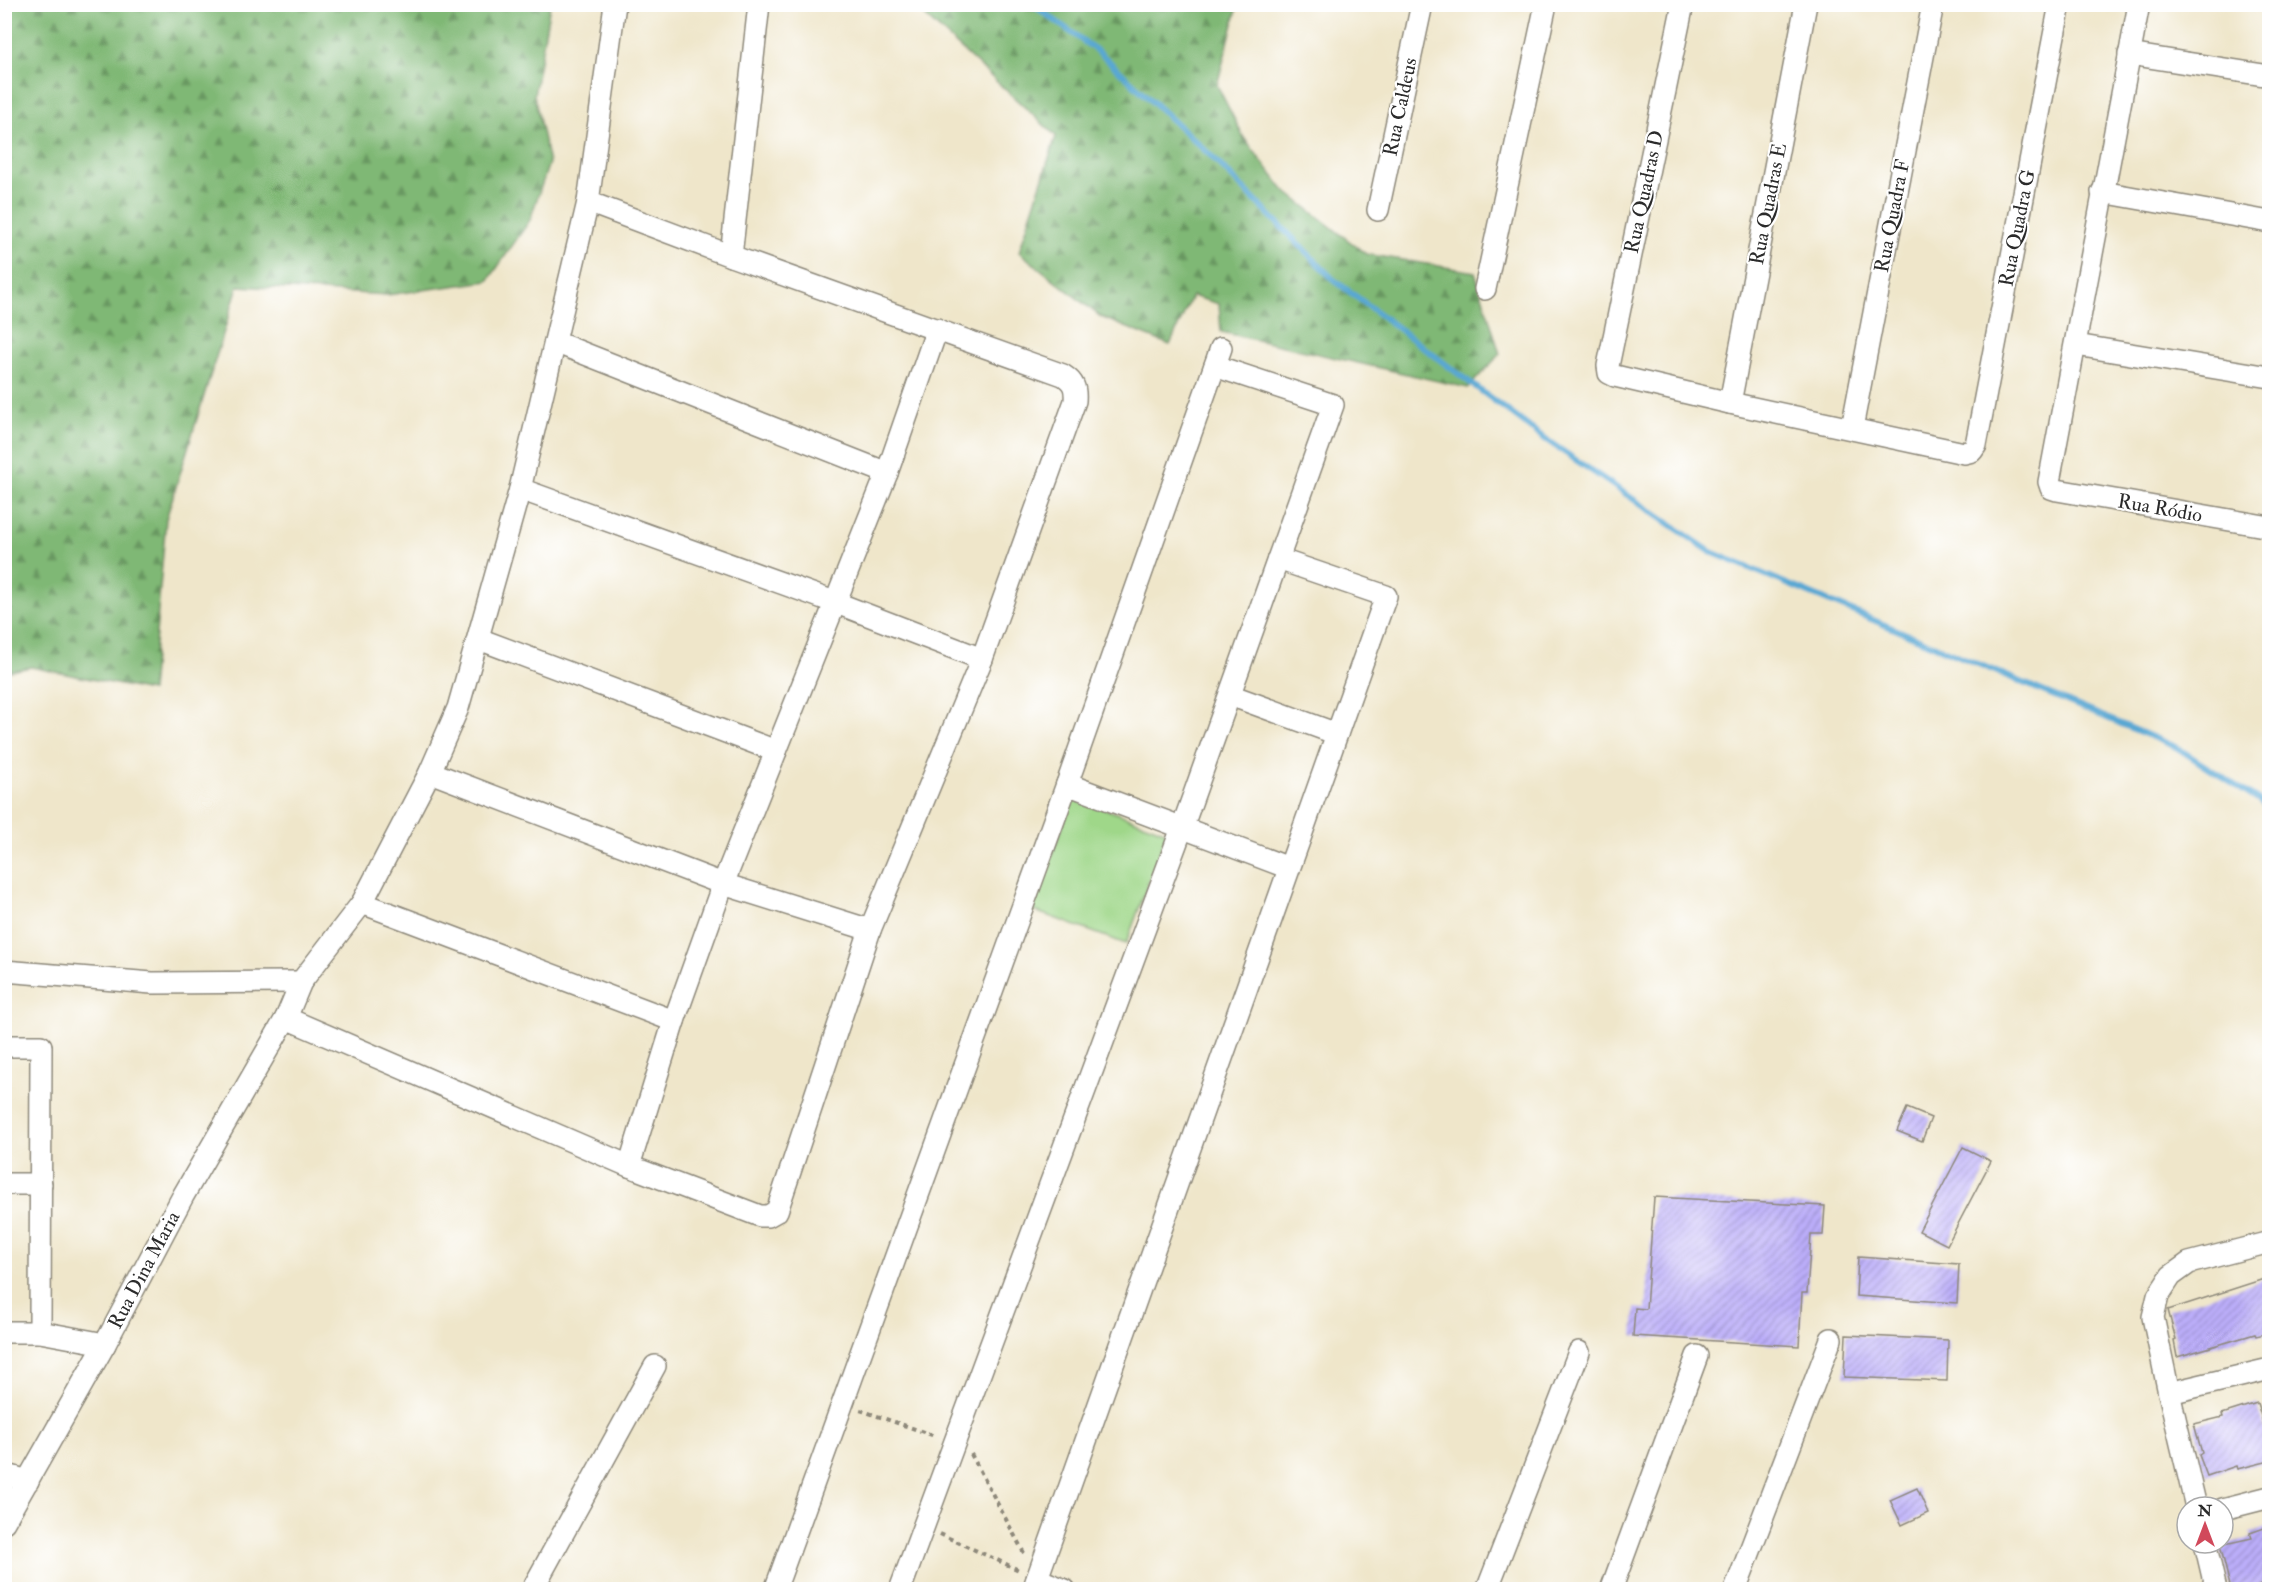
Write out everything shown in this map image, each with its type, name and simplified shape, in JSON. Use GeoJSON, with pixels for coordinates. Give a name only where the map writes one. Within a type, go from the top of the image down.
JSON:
{"type":"FeatureCollection","features":[{"type":"Feature","properties":{"kind":"street","name":"Rua Dina Maria"},"geometry":{"type":"LineString","coordinates":[[4,1522],[105,1344],[183,1196],[286,1018],[301,982],[362,903],[430,772],[458,708],[520,489],[588,202],[615,4]]}},
{"type":"Feature","properties":{"kind":"street"},"geometry":{"type":"LineString","coordinates":[[731,256],[759,4]]}},
{"type":"Feature","properties":{"kind":"street","name":"Rua Caldeus"},"geometry":{"type":"LineString","coordinates":[[1378,210],[1422,4]]}},
{"type":"Feature","properties":{"kind":"street"},"geometry":{"type":"LineString","coordinates":[[1485,289],[1546,4]]}},
{"type":"Feature","properties":{"kind":"street","name":"Rua Quadras D"},"geometry":{"type":"LineString","coordinates":[[1683,4],[1608,366],[1609,373],[1616,376],[1730,403]]}},
{"type":"Feature","properties":{"kind":"street","name":"Rua Quadras E"},"geometry":{"type":"LineString","coordinates":[[1730,403],[1806,4]]}},
{"type":"Feature","properties":{"kind":"street","name":"Rua Quadra F"},"geometry":{"type":"LineString","coordinates":[[1852,428],[1933,4]]}},
{"type":"Feature","properties":{"kind":"street","name":"Rua Quadra G"},"geometry":{"type":"LineString","coordinates":[[1852,428],[1964,453],[1972,451],[1976,444],[2060,4]]}},
{"type":"Feature","properties":{"kind":"street"},"geometry":{"type":"LineString","coordinates":[[2139,4],[2102,192],[2076,345],[2270,377]]}},
{"type":"Feature","properties":{"kind":"street"},"geometry":{"type":"LineString","coordinates":[[2129,54],[2270,76]]}},
{"type":"Feature","properties":{"kind":"street"},"geometry":{"type":"LineString","coordinates":[[2102,192],[2270,222]]}},
{"type":"Feature","properties":{"kind":"street"},"geometry":{"type":"LineString","coordinates":[[286,1018],[629,1166],[760,1216],[768,1216],[777,1211],[870,930],[982,659],[1075,401],[1076,390],[1072,381],[1063,375],[731,256],[588,202]]}},
{"type":"Feature","properties":{"kind":"street"},"geometry":{"type":"LineString","coordinates":[[629,1166],[674,1021],[723,884],[887,473],[937,329]]}},
{"type":"Feature","properties":{"kind":"street"},"geometry":{"type":"LineString","coordinates":[[555,342],[887,473]]}},
{"type":"Feature","properties":{"kind":"street","name":"Rua Ródio"},"geometry":{"type":"LineString","coordinates":[[2076,345],[2049,482],[2051,488],[2270,527]]}},
{"type":"Feature","properties":{"kind":"street"},"geometry":{"type":"LineString","coordinates":[[776,1590],[1067,784],[1218,357],[1333,405],[1182,828],[900,1590]]}},
{"type":"Feature","properties":{"kind":"street"},"geometry":{"type":"LineString","coordinates":[[1730,403],[1852,428]]}},
{"type":"Feature","properties":{"kind":"street"},"geometry":{"type":"LineString","coordinates":[[520,489],[834,602],[982,659]]}},
{"type":"Feature","properties":{"kind":"street"},"geometry":{"type":"LineString","coordinates":[[1065,1590],[1035,1584],[1386,596],[1278,560]]}},
{"type":"Feature","properties":{"kind":"street"},"geometry":{"type":"LineString","coordinates":[[479,639],[776,751]]}},
{"type":"Feature","properties":{"kind":"street"},"geometry":{"type":"LineString","coordinates":[[1230,695],[1337,734]]}},
{"type":"Feature","properties":{"kind":"street"},"geometry":{"type":"LineString","coordinates":[[430,772],[723,884],[870,930]]}},
{"type":"Feature","properties":{"kind":"street"},"geometry":{"type":"LineString","coordinates":[[1067,784],[1288,868]]}},
{"type":"Feature","properties":{"kind":"street"},"geometry":{"type":"LineString","coordinates":[[362,903],[674,1021]]}},
{"type":"Feature","properties":{"kind":"street"},"geometry":{"type":"LineString","coordinates":[[4,971],[153,983],[301,982]]}},
{"type":"Feature","properties":{"kind":"street"},"geometry":{"type":"LineString","coordinates":[[4,1046],[41,1046],[40,1332]]}},
{"type":"Feature","properties":{"kind":"street"},"geometry":{"type":"LineString","coordinates":[[4,1184],[41,1184]]}},
{"type":"Feature","properties":{"kind":"street"},"geometry":{"type":"LineString","coordinates":[[2193,1495],[2153,1317],[2158,1296],[2171,1276],[2188,1263],[2270,1242]]}},
{"type":"Feature","properties":{"kind":"street"},"geometry":{"type":"LineString","coordinates":[[4,1332],[40,1332],[105,1344]]}},
{"type":"Feature","properties":{"kind":"street"},"geometry":{"type":"LineString","coordinates":[[1735,1590],[1832,1339]]}},
{"type":"Feature","properties":{"kind":"street"},"geometry":{"type":"LineString","coordinates":[[1486,1590],[1579,1352]]}},
{"type":"Feature","properties":{"kind":"street"},"geometry":{"type":"LineString","coordinates":[[1611,1590],[1697,1356]]}},
{"type":"Feature","properties":{"kind":"street"},"geometry":{"type":"LineString","coordinates":[[532,1590],[655,1366]]}},
{"type":"Feature","properties":{"kind":"street"},"geometry":{"type":"LineString","coordinates":[[2169,1393],[2270,1369]]}},
{"type":"Feature","properties":{"kind":"street"},"geometry":{"type":"LineString","coordinates":[[4,1474],[28,1481]]}},
{"type":"Feature","properties":{"kind":"street"},"geometry":{"type":"LineString","coordinates":[[2235,1506],[2270,1497]]}},
{"type":"Feature","properties":{"kind":"street"},"geometry":{"type":"LineString","coordinates":[[2208,1555],[2216,1590]]}},
{"type":"Feature","properties":{"kind":"path"},"geometry":{"type":"LineString","coordinates":[[842,1404],[954,1442],[972,1455],[1035,1584]]}},
{"type":"Feature","properties":{"kind":"path"},"geometry":{"type":"LineString","coordinates":[[923,1526],[1035,1584]]}},
{"type":"Feature","properties":{"kind":"green space"},"geometry":{"type":"Polygon","coordinates":[[[5,4],[550,5],[534,95],[549,163],[530,220],[488,281],[387,295],[238,286],[166,519],[151,691],[31,667],[5,672],[5,4]]]}},
{"type":"Feature","properties":{"kind":"green space"},"geometry":{"type":"Polygon","coordinates":[[[913,5],[1238,5],[1217,85],[1244,138],[1284,190],[1366,254],[1475,272],[1500,354],[1468,388],[1221,332],[1219,304],[1192,296],[1170,345],[1101,317],[1019,252],[1056,136],[913,5]]]}},
{"type":"Feature","properties":{"kind":"green space"},"geometry":{"type":"Polygon","coordinates":[[[1073,797],[1167,832],[1126,944],[1032,910],[1073,797]]]}},
{"type":"Feature","properties":{"kind":"building"},"geometry":{"type":"Polygon","coordinates":[[[1907,1108],[1931,1118],[1922,1141],[1897,1131],[1907,1108]]]}},
{"type":"Feature","properties":{"kind":"building"},"geometry":{"type":"Polygon","coordinates":[[[1963,1147],[1991,1161],[1947,1245],[1919,1231],[1963,1147]]]}},
{"type":"Feature","properties":{"kind":"building"},"geometry":{"type":"Polygon","coordinates":[[[1654,1197],[1825,1206],[1823,1235],[1811,1235],[1807,1293],[1802,1293],[1799,1346],[1633,1336],[1635,1308],[1646,1309],[1654,1197]]]}},
{"type":"Feature","properties":{"kind":"building"},"geometry":{"type":"Polygon","coordinates":[[[1858,1257],[1959,1264],[1957,1303],[1856,1296],[1858,1257]]]}},
{"type":"Feature","properties":{"kind":"building"},"geometry":{"type":"Polygon","coordinates":[[[2270,1277],[2270,1333],[2256,1336],[2255,1334],[2177,1357],[2174,1341],[2176,1340],[2168,1310],[2270,1277]]]}},
{"type":"Feature","properties":{"kind":"building"},"geometry":{"type":"Polygon","coordinates":[[[1846,1335],[1948,1340],[1947,1381],[1844,1377],[1846,1335]]]}},
{"type":"Feature","properties":{"kind":"building"},"geometry":{"type":"Polygon","coordinates":[[[2257,1403],[2270,1445],[2270,1461],[2237,1469],[2236,1466],[2207,1476],[2199,1455],[2202,1453],[2194,1424],[2223,1417],[2222,1414],[2257,1403]]]}},
{"type":"Feature","properties":{"kind":"building"},"geometry":{"type":"Polygon","coordinates":[[[1917,1488],[1928,1513],[1902,1525],[1890,1500],[1917,1488]]]}},
{"type":"Feature","properties":{"kind":"building"},"geometry":{"type":"Polygon","coordinates":[[[2270,1526],[2270,1582],[2248,1590],[2231,1590],[2222,1555],[2235,1555],[2235,1542],[2252,1538],[2250,1533],[2270,1526]]]}},
{"type":"Feature","properties":{"kind":"waterway"},"geometry":{"type":"LineString","coordinates":[[1032,4],[1100,53],[1210,155],[1334,280],[1545,439],[1711,552],[2176,747],[2270,808]]}}]}
